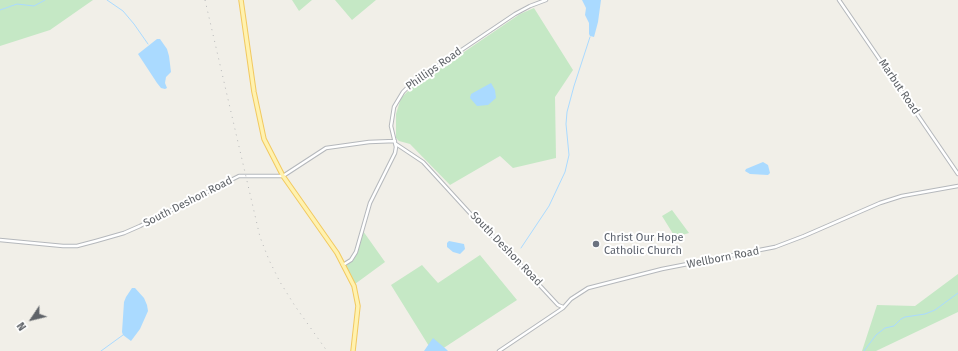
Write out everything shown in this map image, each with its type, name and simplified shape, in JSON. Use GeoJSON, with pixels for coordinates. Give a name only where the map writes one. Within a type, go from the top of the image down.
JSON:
{"type":"FeatureCollection","features":[{"type":"Feature","properties":{"kind":"main road"},"geometry":{"type":"LineString","coordinates":[[241,0],[254,92],[264,139],[283,176],[332,246],[344,265],[354,286],[358,306],[353,351]]}},
{"type":"Feature","properties":{"kind":"street","name":"Phillips Road"},"geometry":{"type":"LineString","coordinates":[[344,265],[351,260],[356,252],[370,203],[396,150],[391,126],[394,107],[401,94],[408,86],[515,14],[546,0]]}},
{"type":"Feature","properties":{"kind":"street","name":"Marbut Road"},"geometry":{"type":"LineString","coordinates":[[839,0],[958,174]]}},
{"type":"Feature","properties":{"kind":"street"},"geometry":{"type":"LineString","coordinates":[[283,176],[326,148],[369,142],[395,142]]}},
{"type":"Feature","properties":{"kind":"street","name":"South Deshon Road"},"geometry":{"type":"LineString","coordinates":[[395,142],[423,162],[478,222],[504,247],[558,305],[563,308]]}},
{"type":"Feature","properties":{"kind":"street","name":"South Deshon Road"},"geometry":{"type":"LineString","coordinates":[[0,240],[77,246],[124,233],[239,176],[283,176]]}},
{"type":"Feature","properties":{"kind":"street","name":"Wellborn Road"},"geometry":{"type":"LineString","coordinates":[[499,351],[563,308],[572,299],[588,288],[662,269],[775,247],[880,203],[902,196],[958,186]]}},
{"type":"Feature","properties":{"kind":"green space"},"geometry":{"type":"Polygon","coordinates":[[[0,0],[93,0],[50,30],[0,46],[0,0]]]}},
{"type":"Feature","properties":{"kind":"green space"},"geometry":{"type":"Polygon","coordinates":[[[292,0],[312,0],[299,11],[292,0]]]}},
{"type":"Feature","properties":{"kind":"green space"},"geometry":{"type":"Polygon","coordinates":[[[335,0],[376,0],[352,20],[335,0]]]}},
{"type":"Feature","properties":{"kind":"green space"},"geometry":{"type":"Polygon","coordinates":[[[534,8],[573,70],[555,97],[556,158],[513,168],[500,156],[450,185],[410,144],[399,141],[396,138],[396,114],[401,98],[411,88],[520,14],[534,8]]]}},
{"type":"Feature","properties":{"kind":"green space"},"geometry":{"type":"Polygon","coordinates":[[[672,210],[689,233],[675,237],[662,216],[672,210]]]}},
{"type":"Feature","properties":{"kind":"green space"},"geometry":{"type":"Polygon","coordinates":[[[363,231],[385,262],[355,284],[346,266],[356,254],[363,231]]]}},
{"type":"Feature","properties":{"kind":"green space"},"geometry":{"type":"Polygon","coordinates":[[[480,255],[517,300],[439,351],[432,351],[391,285],[422,265],[438,283],[480,255]]]}},
{"type":"Feature","properties":{"kind":"green space"},"geometry":{"type":"Polygon","coordinates":[[[958,274],[958,312],[876,351],[862,351],[877,305],[915,306],[958,274]]]}},
{"type":"Feature","properties":{"kind":"water"},"geometry":{"type":"Polygon","coordinates":[[[582,0],[601,0],[594,37],[590,36],[589,34],[589,23],[585,15],[586,8],[582,0]]]}},
{"type":"Feature","properties":{"kind":"water"},"geometry":{"type":"Polygon","coordinates":[[[157,39],[160,39],[167,49],[169,56],[171,72],[166,77],[165,83],[167,88],[165,89],[161,88],[157,83],[138,54],[157,39]]]}},
{"type":"Feature","properties":{"kind":"water"},"geometry":{"type":"Polygon","coordinates":[[[491,83],[495,90],[496,98],[488,105],[477,106],[470,98],[471,94],[491,83]]]}},
{"type":"Feature","properties":{"kind":"water"},"geometry":{"type":"Polygon","coordinates":[[[763,162],[768,165],[770,173],[768,175],[750,174],[745,171],[746,169],[763,162]]]}},
{"type":"Feature","properties":{"kind":"water"},"geometry":{"type":"Polygon","coordinates":[[[449,241],[464,244],[465,249],[460,254],[453,252],[447,247],[447,243],[449,241]]]}},
{"type":"Feature","properties":{"kind":"water"},"geometry":{"type":"Polygon","coordinates":[[[132,288],[135,288],[144,298],[148,311],[140,329],[131,341],[123,335],[122,332],[124,302],[132,288]]]}},
{"type":"Feature","properties":{"kind":"water"},"geometry":{"type":"Polygon","coordinates":[[[433,338],[446,349],[448,351],[424,351],[433,338]]]}},
{"type":"Feature","properties":{"kind":"waterway"},"geometry":{"type":"LineString","coordinates":[[0,10],[17,4],[34,6],[45,0]]}},
{"type":"Feature","properties":{"kind":"waterway"},"geometry":{"type":"LineString","coordinates":[[107,0],[123,11],[148,44]]}},
{"type":"Feature","properties":{"kind":"waterway"},"geometry":{"type":"LineString","coordinates":[[521,248],[549,206],[565,172],[569,155],[566,124],[567,112],[590,37]]}},
{"type":"Feature","properties":{"kind":"waterway"},"geometry":{"type":"LineString","coordinates":[[864,351],[876,335],[885,328],[894,326],[905,317],[925,314],[935,310],[958,293]]}},
{"type":"Feature","properties":{"kind":"waterway"},"geometry":{"type":"LineString","coordinates":[[101,351],[123,335]]}},
{"type":"Feature","properties":{"kind":"railway"},"geometry":{"type":"LineString","coordinates":[[205,0],[260,237],[280,282],[327,351]]}},
{"type":"Feature","properties":{"kind":"place","name":"Christ Our Hope Catholic Church"},"geometry":{"type":"Point","coordinates":[596,244]}}]}
